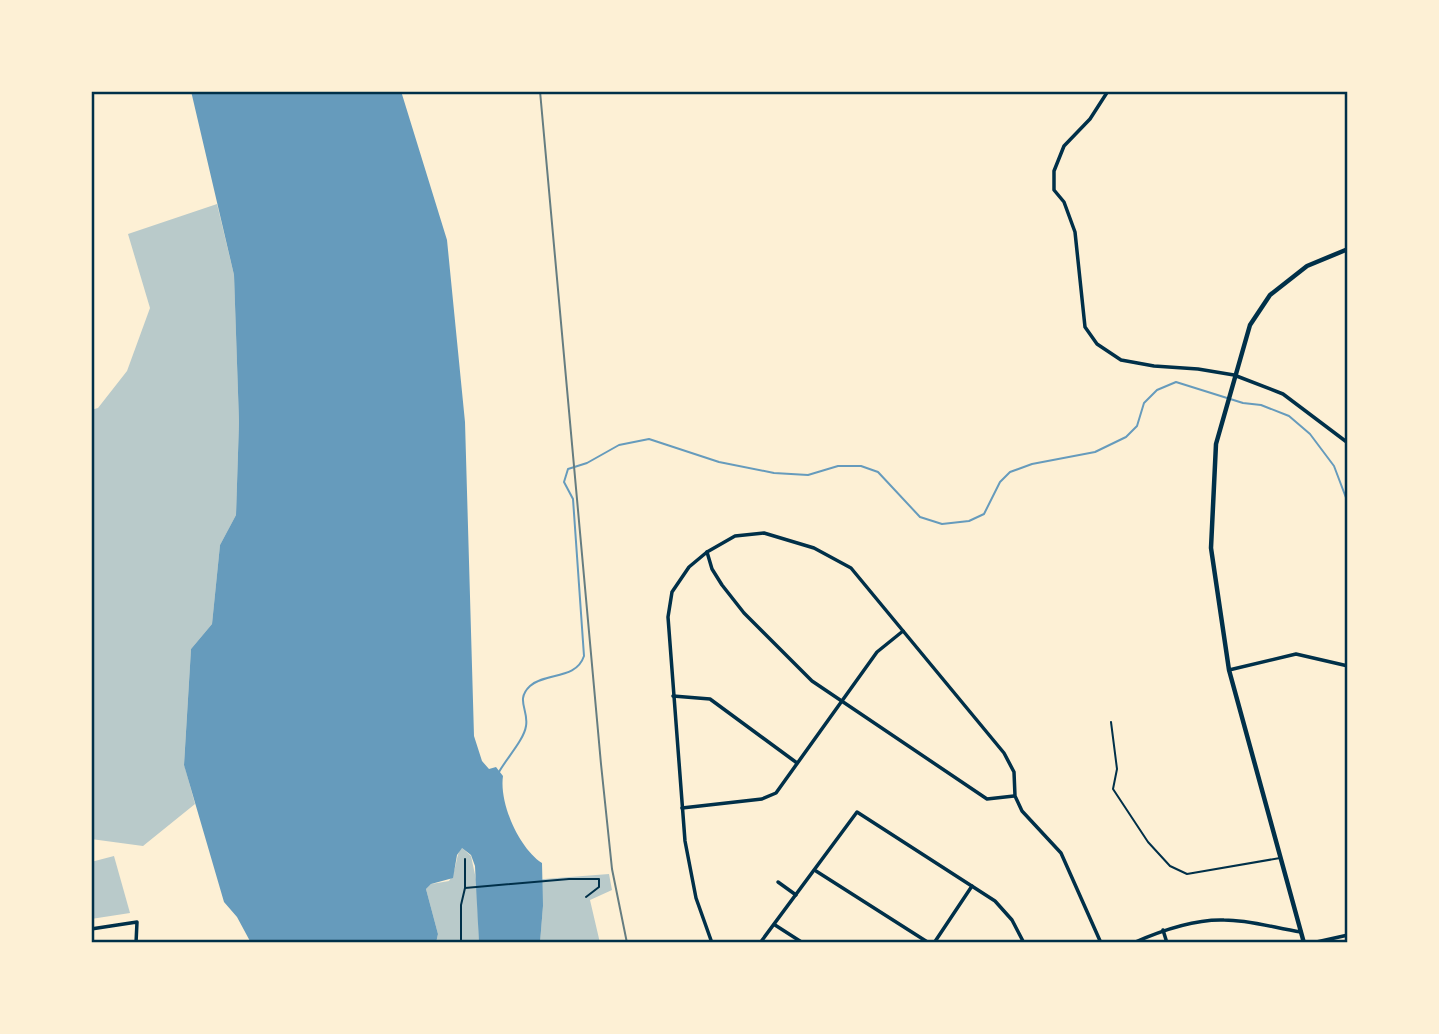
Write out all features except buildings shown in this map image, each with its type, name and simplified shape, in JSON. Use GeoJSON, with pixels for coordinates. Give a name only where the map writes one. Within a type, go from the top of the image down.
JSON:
{"type":"FeatureCollection","features":[{"type":"Feature","properties":{"kind":"street"},"geometry":{"type":"LineString","coordinates":[[1108,91],[1090,119],[1064,146],[1054,171],[1054,190],[1064,202],[1075,232],[1085,327],[1097,344],[1121,360],[1234,375],[1283,394],[1348,443]]}},
{"type":"Feature","properties":{"kind":"street"},"geometry":{"type":"LineString","coordinates":[[1304,943],[1229,670],[1211,548],[1216,444],[1250,325],[1270,295],[1307,266],[1348,249]]}},
{"type":"Feature","properties":{"kind":"street"},"geometry":{"type":"LineString","coordinates":[[712,943],[696,898],[685,841],[668,617],[672,592],[690,567],[707,552],[736,536],[764,533],[814,548],[851,568],[1004,752],[1014,772],[1015,796],[1022,811],[1061,853],[1101,943]]}},
{"type":"Feature","properties":{"kind":"street"},"geometry":{"type":"LineString","coordinates":[[707,552],[712,569],[744,613],[812,681],[987,799],[1015,796]]}},
{"type":"Feature","properties":{"kind":"street"},"geometry":{"type":"LineString","coordinates":[[682,808],[762,799],[776,793],[877,652],[903,631]]}},
{"type":"Feature","properties":{"kind":"street"},"geometry":{"type":"LineString","coordinates":[[1229,670],[1296,654],[1348,666]]}},
{"type":"Feature","properties":{"kind":"street"},"geometry":{"type":"LineString","coordinates":[[672,696],[710,699],[797,763]]}},
{"type":"Feature","properties":{"kind":"street"},"geometry":{"type":"LineString","coordinates":[[760,943],[858,812],[1005,910],[1024,943]]}},
{"type":"Feature","properties":{"kind":"street"},"geometry":{"type":"LineString","coordinates":[[816,871],[932,943],[972,886]]}},
{"type":"Feature","properties":{"kind":"street"},"geometry":{"type":"LineString","coordinates":[[778,882],[796,895]]}},
{"type":"Feature","properties":{"kind":"street"},"geometry":{"type":"LineString","coordinates":[[1133,943],[1163,929],[1222,919],[1301,932]]}},
{"type":"Feature","properties":{"kind":"street"},"geometry":{"type":"LineString","coordinates":[[91,929],[137,922],[136,943]]}},
{"type":"Feature","properties":{"kind":"street"},"geometry":{"type":"LineString","coordinates":[[775,925],[803,943]]}},
{"type":"Feature","properties":{"kind":"street"},"geometry":{"type":"LineString","coordinates":[[1163,929],[1167,943]]}},
{"type":"Feature","properties":{"kind":"street"},"geometry":{"type":"LineString","coordinates":[[1312,943],[1348,935]]}},
{"type":"Feature","properties":{"kind":"lane"},"geometry":{"type":"LineString","coordinates":[[1111,722],[1117,769],[1113,789],[1147,842],[1170,866],[1187,874],[1281,858]]}},
{"type":"Feature","properties":{"kind":"path"},"geometry":{"type":"LineString","coordinates":[[461,943],[464,859]]}},
{"type":"Feature","properties":{"kind":"path"},"geometry":{"type":"LineString","coordinates":[[465,888],[599,879],[599,887],[586,897]]}},
{"type":"Feature","properties":{"kind":"shaded area"},"geometry":{"type":"Polygon","coordinates":[[[217,204],[234,275],[239,422],[236,515],[220,545],[212,624],[191,649],[184,764],[195,804],[143,846],[91,839],[91,410],[98,408],[127,371],[150,308],[128,234],[217,204]]]}},
{"type":"Feature","properties":{"kind":"shaded area"},"geometry":{"type":"Polygon","coordinates":[[[461,847],[471,856],[477,884],[609,874],[612,890],[590,900],[600,943],[540,943],[543,906],[477,890],[479,943],[436,943],[438,934],[426,889],[431,884],[449,881],[461,847]]]}},
{"type":"Feature","properties":{"kind":"shaded area"},"geometry":{"type":"Polygon","coordinates":[[[114,856],[130,913],[91,919],[91,862],[114,856]]]}},
{"type":"Feature","properties":{"kind":"water"},"geometry":{"type":"Polygon","coordinates":[[[191,91],[401,91],[447,240],[465,422],[474,736],[482,761],[489,769],[496,767],[503,776],[504,799],[518,836],[542,863],[540,943],[479,943],[475,866],[471,855],[462,848],[457,855],[453,878],[431,884],[426,889],[438,934],[436,943],[251,943],[237,917],[224,902],[184,765],[191,649],[212,624],[220,545],[236,515],[239,422],[234,275],[191,91]]]}},
{"type":"Feature","properties":{"kind":"waterway"},"geometry":{"type":"LineString","coordinates":[[499,772],[525,731],[523,696],[526,691],[537,682],[574,669],[584,656],[573,499],[564,482],[568,469],[587,463],[619,445],[649,439],[719,462],[774,473],[808,475],[838,466],[861,466],[878,472],[920,517],[942,524],[969,521],[984,514],[1000,482],[1010,472],[1032,464],[1095,452],[1126,437],[1137,426],[1144,403],[1157,390],[1176,382],[1243,403],[1261,405],[1289,416],[1310,434],[1334,466],[1348,503]]}},
{"type":"Feature","properties":{"kind":"railway"},"geometry":{"type":"LineString","coordinates":[[540,91],[601,764],[612,869],[627,943]]}}]}
